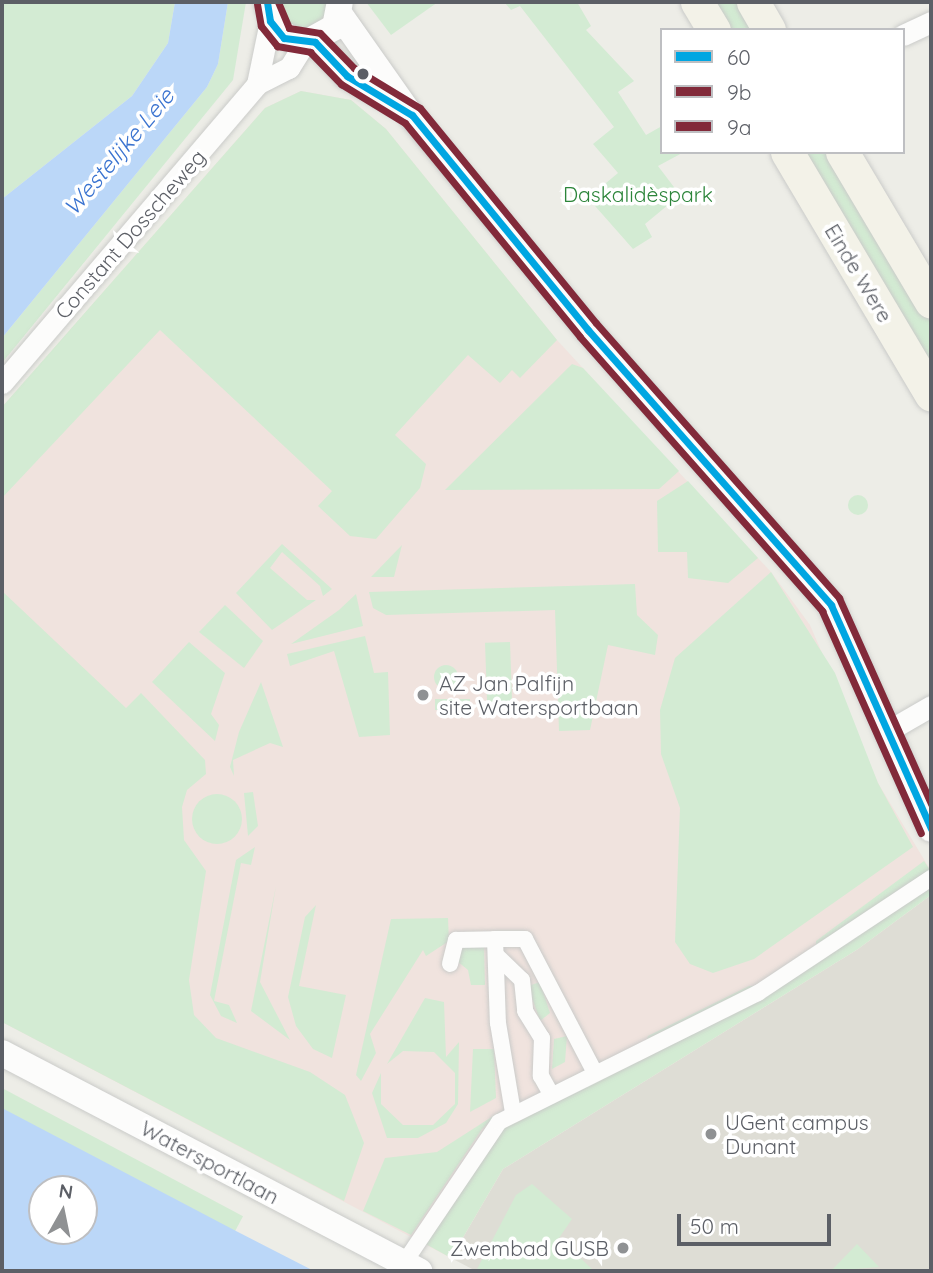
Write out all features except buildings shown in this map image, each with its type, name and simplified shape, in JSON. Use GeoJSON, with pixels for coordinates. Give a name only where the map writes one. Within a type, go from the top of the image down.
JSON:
{"type":"FeatureCollection","features":[{"type":"Feature","properties":{"kind":"main road"},"geometry":{"type":"LineString","coordinates":[[697,2],[712,28]]}},
{"type":"Feature","properties":{"kind":"main road"},"geometry":{"type":"LineString","coordinates":[[752,2],[768,28]]}},
{"type":"Feature","properties":{"kind":"main road","name":"Einde Were"},"geometry":{"type":"LineString","coordinates":[[788,154],[931,395]]}},
{"type":"Feature","properties":{"kind":"main road"},"geometry":{"type":"LineString","coordinates":[[843,154],[931,302]]}},
{"type":"Feature","properties":{"kind":"street"},"geometry":{"type":"LineString","coordinates":[[310,43],[340,8],[406,109],[588,330],[831,605],[855,648],[886,732],[931,829]]}},
{"type":"Feature","properties":{"kind":"street"},"geometry":{"type":"LineString","coordinates":[[269,12],[284,38],[310,43],[348,76],[406,109]]}},
{"type":"Feature","properties":{"kind":"street","name":"Constant Dosscheweg"},"geometry":{"type":"LineString","coordinates":[[257,84],[269,12]]}},
{"type":"Feature","properties":{"kind":"street"},"geometry":{"type":"LineString","coordinates":[[905,34],[931,22]]}},
{"type":"Feature","properties":{"kind":"street","name":"Constant Dosscheweg"},"geometry":{"type":"LineString","coordinates":[[2,383],[257,84],[289,68],[310,43]]}},
{"type":"Feature","properties":{"kind":"street"},"geometry":{"type":"LineString","coordinates":[[886,732],[931,706]]}},
{"type":"Feature","properties":{"kind":"street"},"geometry":{"type":"LineString","coordinates":[[411,1267],[490,1130],[513,1113],[594,1071],[758,993],[931,878]]}},
{"type":"Feature","properties":{"kind":"street"},"geometry":{"type":"LineString","coordinates":[[450,964],[456,940],[496,947],[525,939],[594,1071]]}},
{"type":"Feature","properties":{"kind":"street"},"geometry":{"type":"LineString","coordinates":[[496,947],[522,980],[525,1011],[542,1038],[541,1076],[551,1094]]}},
{"type":"Feature","properties":{"kind":"street"},"geometry":{"type":"LineString","coordinates":[[496,947],[498,1023],[513,1113]]}},
{"type":"Feature","properties":{"kind":"street","name":"Watersportlaan"},"geometry":{"type":"LineString","coordinates":[[2,1053],[411,1267]]}},
{"type":"Feature","properties":{"kind":"shaded area","name":"AZ Jan Palfijn site Watersportbaan"},"geometry":{"type":"Polygon","coordinates":[[[301,91],[351,100],[386,129],[557,340],[771,572],[810,625],[878,783],[931,871],[931,895],[858,949],[503,1169],[451,1258],[2,1022],[2,407],[265,108],[301,91]]]}},
{"type":"Feature","properties":{"kind":"shaded area","name":"UGent campus Dunant"},"geometry":{"type":"Polygon","coordinates":[[[931,895],[931,1271],[476,1271],[451,1258],[503,1169],[858,949],[931,895]]]}},
{"type":"Feature","properties":{"kind":"green space"},"geometry":{"type":"Polygon","coordinates":[[[175,2],[168,43],[132,96],[2,199],[2,4],[175,2]]]}},
{"type":"Feature","properties":{"kind":"green space"},"geometry":{"type":"Polygon","coordinates":[[[228,2],[246,2],[233,80],[2,363],[2,338],[207,87],[218,64],[228,2]]]}},
{"type":"Feature","properties":{"kind":"green space"},"geometry":{"type":"Polygon","coordinates":[[[278,2],[329,2],[331,12],[314,34],[287,30],[278,2]]]}},
{"type":"Feature","properties":{"kind":"green space"},"geometry":{"type":"Polygon","coordinates":[[[366,2],[438,2],[391,35],[366,2]]]}},
{"type":"Feature","properties":{"kind":"green space","name":"Daskalidèspark"},"geometry":{"type":"Polygon","coordinates":[[[504,2],[577,2],[591,26],[586,30],[634,81],[618,92],[646,135],[660,127],[660,154],[680,154],[658,166],[680,195],[645,224],[652,237],[633,249],[588,198],[618,173],[593,144],[614,127],[520,6],[511,10],[504,2]]]}},
{"type":"Feature","properties":{"kind":"green space"},"geometry":{"type":"Polygon","coordinates":[[[709,2],[741,2],[757,28],[724,28],[709,2]]]}},
{"type":"Feature","properties":{"kind":"green space"},"geometry":{"type":"Polygon","coordinates":[[[301,91],[351,100],[386,129],[557,340],[520,378],[512,370],[500,383],[468,355],[395,435],[426,464],[420,488],[376,539],[350,536],[318,506],[332,491],[160,330],[2,498],[2,407],[265,108],[301,91]]]}},
{"type":"Feature","properties":{"kind":"green space"},"geometry":{"type":"Polygon","coordinates":[[[800,154],[831,154],[931,322],[931,377],[800,154]]]}},
{"type":"Feature","properties":{"kind":"green space"},"geometry":{"type":"Polygon","coordinates":[[[572,364],[583,368],[679,471],[659,489],[445,490],[572,364]]]}},
{"type":"Feature","properties":{"kind":"green space"},"geometry":{"type":"Polygon","coordinates":[[[688,481],[758,558],[728,583],[688,578],[687,552],[658,552],[657,501],[688,481]]]}},
{"type":"Feature","properties":{"kind":"green space"},"geometry":{"type":"Polygon","coordinates":[[[858,495],[865,498],[868,505],[865,512],[858,515],[851,512],[848,505],[851,498],[858,495]]]}},
{"type":"Feature","properties":{"kind":"green space"},"geometry":{"type":"Polygon","coordinates":[[[282,544],[332,589],[323,596],[320,586],[282,552],[270,568],[307,600],[316,600],[272,630],[236,593],[282,544]]]}},
{"type":"Feature","properties":{"kind":"green space"},"geometry":{"type":"Polygon","coordinates":[[[402,545],[394,577],[371,577],[402,545]]]}},
{"type":"Feature","properties":{"kind":"green space"},"geometry":{"type":"Polygon","coordinates":[[[771,572],[835,673],[878,783],[913,847],[754,959],[713,973],[690,964],[675,942],[680,808],[661,754],[660,710],[675,658],[771,572]]]}},
{"type":"Feature","properties":{"kind":"green space"},"geometry":{"type":"Polygon","coordinates":[[[635,584],[637,615],[658,635],[655,655],[608,645],[590,730],[559,731],[555,610],[386,615],[373,608],[369,592],[635,584]]]}},
{"type":"Feature","properties":{"kind":"green space"},"geometry":{"type":"Polygon","coordinates":[[[2,591],[126,708],[141,693],[205,760],[206,774],[187,790],[182,807],[184,840],[206,871],[189,980],[194,1015],[216,1038],[310,1072],[345,1095],[364,1143],[344,1201],[2,1022],[2,591]]]}},
{"type":"Feature","properties":{"kind":"green space"},"geometry":{"type":"Polygon","coordinates":[[[356,594],[363,626],[291,644],[339,610],[356,594]]]}},
{"type":"Feature","properties":{"kind":"green space"},"geometry":{"type":"Polygon","coordinates":[[[225,605],[263,641],[244,668],[199,632],[225,605]]]}},
{"type":"Feature","properties":{"kind":"green space"},"geometry":{"type":"Polygon","coordinates":[[[365,636],[374,673],[388,672],[390,735],[359,737],[334,651],[290,666],[287,654],[365,636]]]}},
{"type":"Feature","properties":{"kind":"green space"},"geometry":{"type":"Polygon","coordinates":[[[189,642],[225,673],[211,714],[219,725],[215,741],[152,682],[189,642]]]}},
{"type":"Feature","properties":{"kind":"green space"},"geometry":{"type":"Polygon","coordinates":[[[510,642],[512,709],[487,710],[485,643],[510,642]]]}},
{"type":"Feature","properties":{"kind":"green space"},"geometry":{"type":"Polygon","coordinates":[[[446,665],[454,669],[458,677],[454,685],[446,689],[438,685],[434,677],[438,669],[446,665]]]}},
{"type":"Feature","properties":{"kind":"green space"},"geometry":{"type":"Polygon","coordinates":[[[261,682],[283,747],[270,743],[233,760],[234,776],[230,767],[239,732],[261,682]]]}},
{"type":"Feature","properties":{"kind":"green space"},"geometry":{"type":"Polygon","coordinates":[[[435,699],[470,699],[470,710],[435,710],[435,699]]]}},
{"type":"Feature","properties":{"kind":"green space"},"geometry":{"type":"Polygon","coordinates":[[[253,792],[258,826],[248,836],[244,793],[253,792]]]}},
{"type":"Feature","properties":{"kind":"green space"},"geometry":{"type":"Polygon","coordinates":[[[217,794],[235,801],[242,819],[235,837],[217,844],[199,837],[192,819],[199,801],[217,794]]]}},
{"type":"Feature","properties":{"kind":"green space"},"geometry":{"type":"Polygon","coordinates":[[[255,847],[251,865],[241,863],[214,1001],[229,1005],[237,1023],[221,1016],[210,995],[236,860],[255,847]]]}},
{"type":"Feature","properties":{"kind":"green space"},"geometry":{"type":"Polygon","coordinates":[[[924,861],[930,870],[816,946],[816,941],[924,861]]]}},
{"type":"Feature","properties":{"kind":"green space"},"geometry":{"type":"Polygon","coordinates":[[[276,886],[260,982],[290,1040],[251,1011],[276,886]]]}},
{"type":"Feature","properties":{"kind":"green space"},"geometry":{"type":"Polygon","coordinates":[[[931,886],[931,895],[858,949],[503,1169],[451,1258],[422,1242],[502,1127],[761,998],[931,886]]]}},
{"type":"Feature","properties":{"kind":"green space"},"geometry":{"type":"Polygon","coordinates":[[[316,905],[299,986],[346,995],[332,1058],[313,1049],[296,1026],[288,997],[305,917],[316,905]]]}},
{"type":"Feature","properties":{"kind":"green space"},"geometry":{"type":"Polygon","coordinates":[[[448,918],[449,941],[426,956],[423,950],[370,1034],[376,1053],[361,1081],[356,1075],[391,919],[448,918]]]}},
{"type":"Feature","properties":{"kind":"green space"},"geometry":{"type":"Polygon","coordinates":[[[459,944],[484,944],[485,985],[471,985],[468,970],[457,961],[459,944]]]}},
{"type":"Feature","properties":{"kind":"green space"},"geometry":{"type":"Polygon","coordinates":[[[540,982],[550,1013],[540,1021],[528,986],[540,982]]]}},
{"type":"Feature","properties":{"kind":"green space"},"geometry":{"type":"Polygon","coordinates":[[[749,986],[757,986],[647,1039],[648,1036],[749,986]]]}},
{"type":"Feature","properties":{"kind":"green space"},"geometry":{"type":"Polygon","coordinates":[[[425,998],[444,1002],[446,1057],[459,1042],[458,1104],[446,1123],[418,1138],[387,1138],[372,1093],[381,1073],[381,1104],[403,1125],[433,1125],[455,1104],[455,1073],[434,1052],[403,1051],[387,1064],[425,998]]]}},
{"type":"Feature","properties":{"kind":"green space"},"geometry":{"type":"Polygon","coordinates":[[[567,1036],[565,1062],[552,1069],[554,1039],[567,1036]]]}},
{"type":"Feature","properties":{"kind":"green space"},"geometry":{"type":"Polygon","coordinates":[[[473,1049],[494,1049],[496,1098],[470,1112],[473,1049]]]}},
{"type":"Feature","properties":{"kind":"green space"},"geometry":{"type":"Polygon","coordinates":[[[2,1088],[243,1216],[234,1234],[2,1111],[2,1088]]]}},
{"type":"Feature","properties":{"kind":"green space"},"geometry":{"type":"Polygon","coordinates":[[[501,1111],[482,1129],[411,1235],[363,1211],[385,1158],[437,1152],[501,1111]]]}},
{"type":"Feature","properties":{"kind":"green space"},"geometry":{"type":"Polygon","coordinates":[[[532,1184],[572,1219],[559,1238],[594,1271],[476,1271],[516,1195],[532,1184]]]}},
{"type":"Feature","properties":{"kind":"green space"},"geometry":{"type":"Polygon","coordinates":[[[857,1244],[879,1267],[831,1271],[857,1244]]]}},
{"type":"Feature","properties":{"kind":"water","name":"Westelijke Leie"},"geometry":{"type":"Polygon","coordinates":[[[175,2],[228,2],[218,64],[207,87],[2,338],[2,199],[132,96],[168,43],[175,2]]]}},
{"type":"Feature","properties":{"kind":"water"},"geometry":{"type":"Polygon","coordinates":[[[2,1108],[236,1231],[314,1271],[2,1271],[2,1108]]]}},
{"type":"Feature","properties":{"kind":"transit line","name":"60"},"geometry":{"type":"LineString","coordinates":[[267,2],[270,21],[284,38],[315,42],[347,76],[412,115],[588,330],[831,605],[931,829]]}},
{"type":"Feature","properties":{"kind":"transit line","name":"9a"},"geometry":{"type":"LineString","coordinates":[[278,2],[289,28],[320,33],[354,68],[420,108],[596,323],[839,598],[931,804]]}},
{"type":"Feature","properties":{"kind":"transit line","name":"9b"},"geometry":{"type":"LineString","coordinates":[[257,4],[261,26],[277,46],[310,52],[341,84],[405,123],[580,337],[822,611],[921,833]]}},
{"type":"Feature","properties":{"kind":"place","name":"AZ Jan Palfijn site Watersportbaan"},"geometry":{"type":"Point","coordinates":[423,695]}},
{"type":"Feature","properties":{"kind":"place","name":"UGent campus Dunant"},"geometry":{"type":"Point","coordinates":[711,1134]}},
{"type":"Feature","properties":{"kind":"place","name":"Zwembad GUSB"},"geometry":{"type":"Point","coordinates":[623,1248]}}]}
